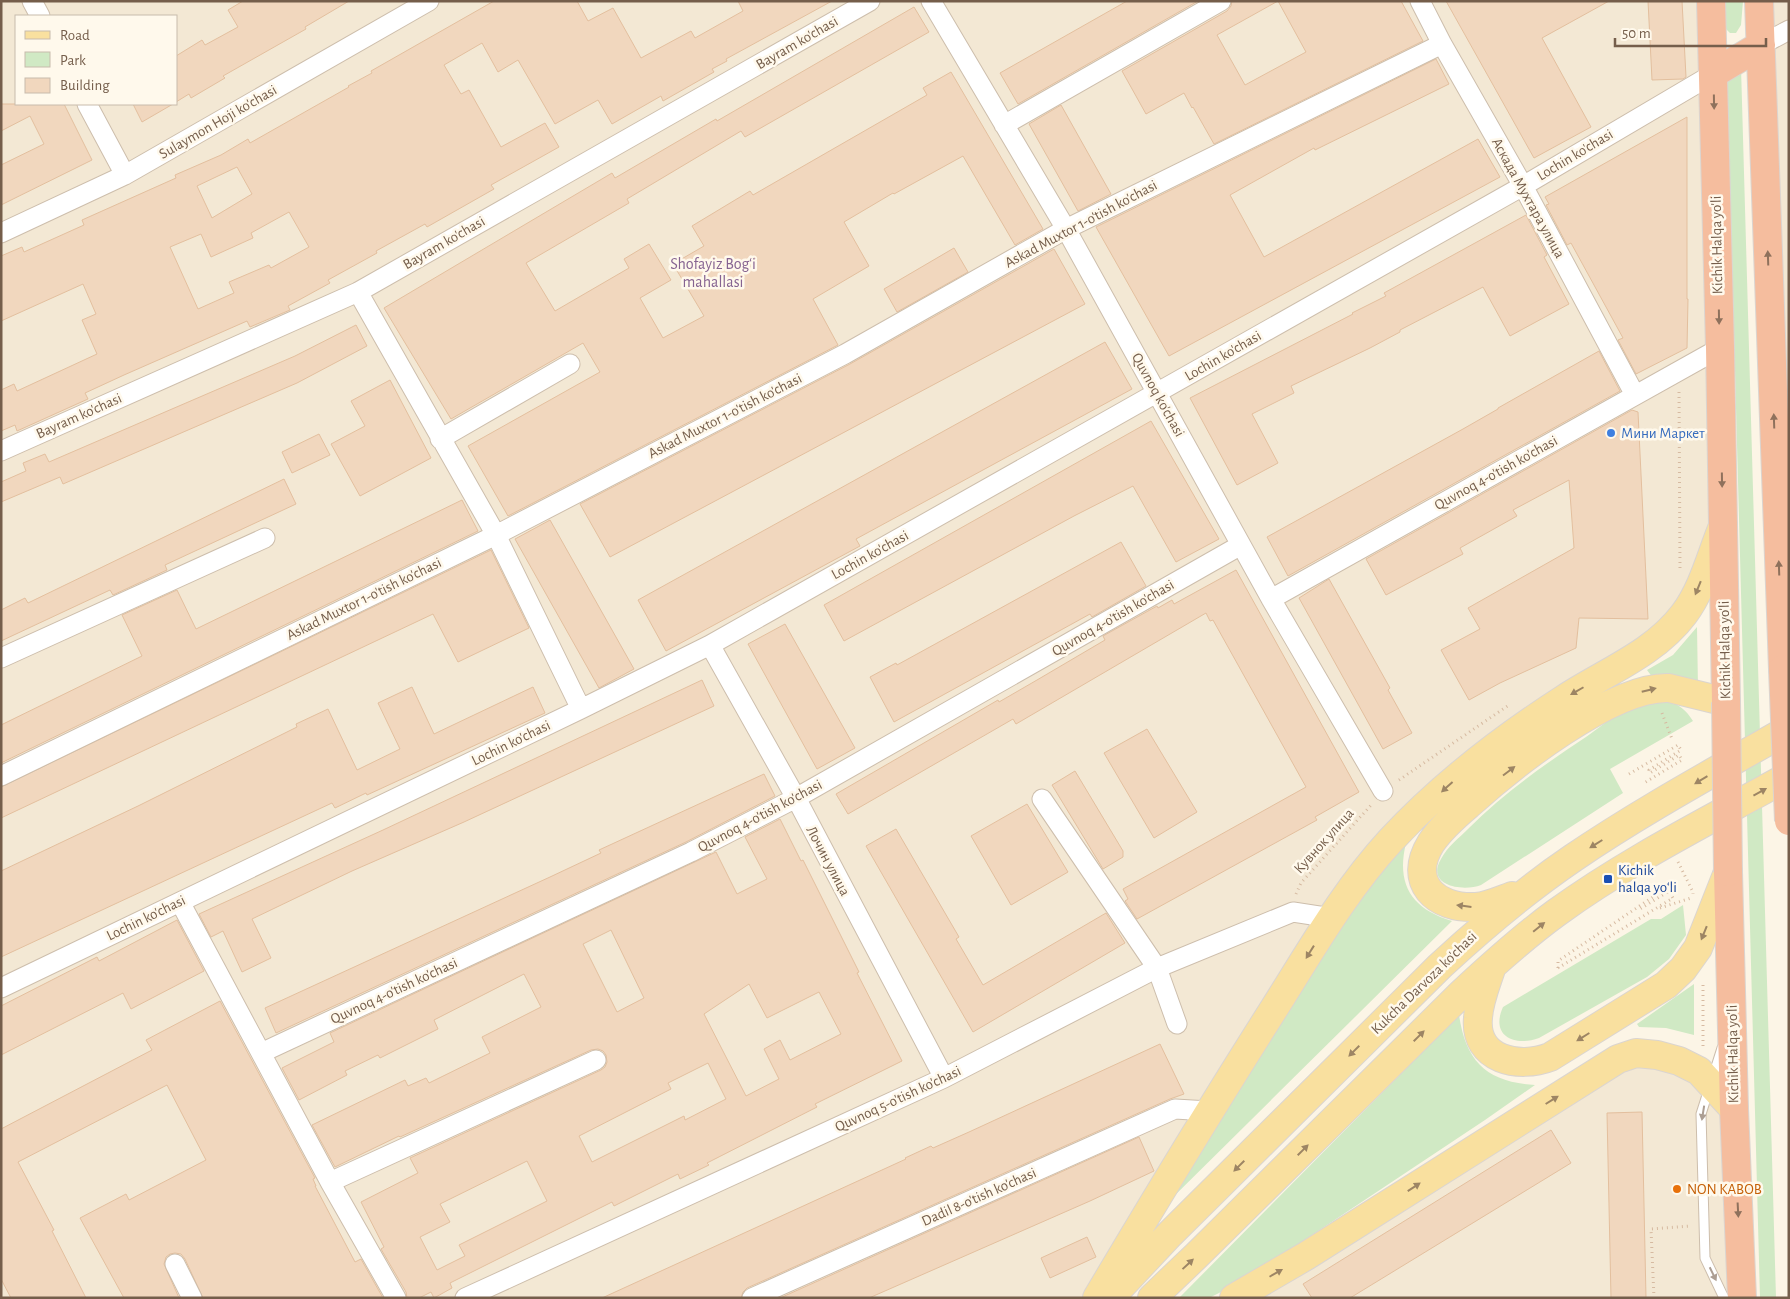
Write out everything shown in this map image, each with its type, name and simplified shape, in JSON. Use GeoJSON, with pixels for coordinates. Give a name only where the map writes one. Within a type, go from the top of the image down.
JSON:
{"type":"FeatureCollection","features":[{"type":"Feature","properties":{"kind":"highway","name":"Kichik Halqa yo'li"},"geometry":{"type":"LineString","coordinates":[[1712,1],[1720,348],[1728,872],[1734,1109],[1742,1298]]}},
{"type":"Feature","properties":{"kind":"highway"},"geometry":{"type":"LineString","coordinates":[[1760,1],[1760,46],[1782,475],[1789,821]]}},
{"type":"Feature","properties":{"kind":"highway"},"geometry":{"type":"LineString","coordinates":[[1713,74],[1760,46]]}},
{"type":"Feature","properties":{"kind":"main road"},"geometry":{"type":"LineString","coordinates":[[1097,1298],[1209,1111],[1332,918],[1370,864],[1392,839],[1459,776],[1502,741],[1566,698],[1632,659],[1669,631],[1684,614],[1696,595],[1723,526]]}},
{"type":"Feature","properties":{"kind":"main road"},"geometry":{"type":"LineString","coordinates":[[1528,891],[1477,907],[1461,906],[1446,902],[1430,893],[1424,883],[1422,872],[1426,854],[1435,838],[1446,826],[1490,785],[1534,751],[1599,710],[1636,694],[1659,688],[1669,688],[1726,702]]}},
{"type":"Feature","properties":{"kind":"main road","name":"Kukcha Darvoza ko'chasi"},"geometry":{"type":"LineString","coordinates":[[1109,1298],[1170,1234],[1440,966],[1482,927],[1574,858],[1789,729]]}},
{"type":"Feature","properties":{"kind":"main road"},"geometry":{"type":"LineString","coordinates":[[1152,1298],[1461,994],[1492,966],[1556,914],[1608,879],[1656,849],[1789,776]]}},
{"type":"Feature","properties":{"kind":"main road"},"geometry":{"type":"LineString","coordinates":[[1492,966],[1477,1019],[1478,1029],[1486,1046],[1492,1053],[1511,1061],[1530,1063],[1550,1057],[1666,985],[1683,969],[1698,948],[1728,872]]}},
{"type":"Feature","properties":{"kind":"main road"},"geometry":{"type":"LineString","coordinates":[[1234,1298],[1306,1256],[1618,1058],[1636,1053],[1656,1055],[1678,1061],[1698,1071],[1734,1109]]}},
{"type":"Feature","properties":{"kind":"street"},"geometry":{"type":"LineString","coordinates":[[32,1],[39,15]]}},
{"type":"Feature","properties":{"kind":"street","name":"Sulaymon Hoji ko'chasi"},"geometry":{"type":"LineString","coordinates":[[1,233],[125,175],[429,1]]}},
{"type":"Feature","properties":{"kind":"street","name":"Bayram ko'chasi"},"geometry":{"type":"LineString","coordinates":[[1,450],[358,292],[870,1]]}},
{"type":"Feature","properties":{"kind":"street","name":"Quvnoq ko'chasi"},"geometry":{"type":"LineString","coordinates":[[931,1],[1066,229],[1271,599],[1384,791]]}},
{"type":"Feature","properties":{"kind":"street"},"geometry":{"type":"LineString","coordinates":[[1004,125],[1221,1]]}},
{"type":"Feature","properties":{"kind":"street","name":"Аскада Мухтара улица"},"geometry":{"type":"LineString","coordinates":[[1420,1],[1442,44],[1523,186],[1635,395]]}},
{"type":"Feature","properties":{"kind":"street"},"geometry":{"type":"LineString","coordinates":[[1760,46],[1789,30]]}},
{"type":"Feature","properties":{"kind":"street","name":"Askad Muxtor 1-o'tish ko'chasi"},"geometry":{"type":"LineString","coordinates":[[1,776],[496,535],[845,354],[1066,229],[1442,44]]}},
{"type":"Feature","properties":{"kind":"street","name":"Lochin ko'chasi"},"geometry":{"type":"LineString","coordinates":[[1,988],[710,645],[1523,186],[1713,74]]}},
{"type":"Feature","properties":{"kind":"street"},"geometry":{"type":"LineString","coordinates":[[88,105],[125,175]]}},
{"type":"Feature","properties":{"kind":"street"},"geometry":{"type":"LineString","coordinates":[[358,292],[496,535],[581,709]]}},
{"type":"Feature","properties":{"kind":"street","name":"Quvnoq 4-o'tish ko'chasi"},"geometry":{"type":"LineString","coordinates":[[1271,599],[1720,348]]}},
{"type":"Feature","properties":{"kind":"street"},"geometry":{"type":"LineString","coordinates":[[440,439],[570,364]]}},
{"type":"Feature","properties":{"kind":"street"},"geometry":{"type":"LineString","coordinates":[[1,658],[265,538]]}},
{"type":"Feature","properties":{"kind":"street","name":"Quvnoq 4-o'tish ko'chasi"},"geometry":{"type":"LineString","coordinates":[[261,1053],[682,856],[796,798],[1241,545]]}},
{"type":"Feature","properties":{"kind":"street","name":"Лочин улица"},"geometry":{"type":"LineString","coordinates":[[710,645],[796,798],[944,1078]]}},
{"type":"Feature","properties":{"kind":"street"},"geometry":{"type":"LineString","coordinates":[[1042,799],[1157,968],[1178,1024]]}},
{"type":"Feature","properties":{"kind":"street"},"geometry":{"type":"LineString","coordinates":[[180,902],[330,1182],[396,1298]]}},
{"type":"Feature","properties":{"kind":"street"},"geometry":{"type":"LineString","coordinates":[[1293,912],[1332,918]]}},
{"type":"Feature","properties":{"kind":"street","name":"Quvnoq 5-o'tish ko'chasi"},"geometry":{"type":"LineString","coordinates":[[465,1298],[944,1078],[1157,968],[1293,912]]}},
{"type":"Feature","properties":{"kind":"street"},"geometry":{"type":"LineString","coordinates":[[330,1182],[596,1060]]}},
{"type":"Feature","properties":{"kind":"street","name":"Dadil 8-o'tish ko'chasi"},"geometry":{"type":"LineString","coordinates":[[752,1298],[1175,1109],[1209,1111]]}},
{"type":"Feature","properties":{"kind":"street"},"geometry":{"type":"LineString","coordinates":[[175,1264],[192,1298]]}},
{"type":"Feature","properties":{"kind":"lane"},"geometry":{"type":"LineString","coordinates":[[1724,1298],[1705,1258],[1701,1114],[1733,1017]]}},
{"type":"Feature","properties":{"kind":"path"},"geometry":{"type":"LineString","coordinates":[[1678,371],[1680,577]]}},
{"type":"Feature","properties":{"kind":"path","name":"Кувнок улица"},"geometry":{"type":"LineString","coordinates":[[1293,912],[1296,894],[1301,883],[1384,791],[1510,705]]}},
{"type":"Feature","properties":{"kind":"path"},"geometry":{"type":"LineString","coordinates":[[1660,708],[1672,739]]}},
{"type":"Feature","properties":{"kind":"path"},"geometry":{"type":"LineString","coordinates":[[1629,774],[1678,745],[1681,750],[1649,770],[1650,772],[1679,755],[1682,760],[1637,787]]}},
{"type":"Feature","properties":{"kind":"path"},"geometry":{"type":"LineString","coordinates":[[1639,908],[1669,891],[1674,898],[1558,968],[1558,961],[1675,882]]}},
{"type":"Feature","properties":{"kind":"path"},"geometry":{"type":"LineString","coordinates":[[1654,910],[1692,898]]}},
{"type":"Feature","properties":{"kind":"path"},"geometry":{"type":"LineString","coordinates":[[1703,974],[1703,1048]]}},
{"type":"Feature","properties":{"kind":"path"},"geometry":{"type":"LineString","coordinates":[[1654,1298],[1651,1229],[1692,1227],[1691,1217]]}},
{"type":"Feature","properties":{"kind":"shaded area"},"geometry":{"type":"Polygon","coordinates":[[[1,1],[1711,1],[1723,526],[1696,595],[1416,815],[1097,1298],[1,1298],[1,1]]]}},
{"type":"Feature","properties":{"kind":"shaded area"},"geometry":{"type":"Polygon","coordinates":[[[1759,1],[1789,1],[1789,480],[1759,1]]]}},
{"type":"Feature","properties":{"kind":"shaded area"},"geometry":{"type":"Polygon","coordinates":[[[1657,1055],[1734,1109],[1742,1298],[1234,1298],[1618,1059],[1657,1055]]]}},
{"type":"Feature","properties":{"kind":"green space"},"geometry":{"type":"Polygon","coordinates":[[[1724,1],[1743,1],[1741,25],[1736,33],[1730,33],[1725,28],[1724,1]]]}},
{"type":"Feature","properties":{"kind":"green space"},"geometry":{"type":"Polygon","coordinates":[[[1741,67],[1776,1298],[1760,1298],[1727,73],[1741,67]]]}},
{"type":"Feature","properties":{"kind":"green space"},"geometry":{"type":"Polygon","coordinates":[[[1697,627],[1698,688],[1653,678],[1647,670],[1673,655],[1697,627]]]}},
{"type":"Feature","properties":{"kind":"green space"},"geometry":{"type":"Polygon","coordinates":[[[1668,701],[1682,708],[1693,721],[1610,769],[1623,793],[1481,885],[1465,888],[1448,885],[1442,881],[1438,875],[1437,868],[1446,851],[1482,815],[1511,791],[1540,768],[1622,712],[1642,704],[1668,701]]]}},
{"type":"Feature","properties":{"kind":"green space"},"geometry":{"type":"Polygon","coordinates":[[[1406,843],[1403,871],[1405,883],[1410,893],[1426,910],[1452,921],[1161,1209],[1348,914],[1386,864],[1406,843]]]}},
{"type":"Feature","properties":{"kind":"green space"},"geometry":{"type":"Polygon","coordinates":[[[1683,905],[1686,935],[1669,959],[1647,977],[1539,1038],[1521,1041],[1513,1040],[1502,1032],[1500,1017],[1503,1007],[1651,919],[1661,919],[1683,905]]]}},
{"type":"Feature","properties":{"kind":"green space"},"geometry":{"type":"Polygon","coordinates":[[[1694,984],[1694,1035],[1666,1028],[1639,1027],[1637,1024],[1694,984]]]}},
{"type":"Feature","properties":{"kind":"green space"},"geometry":{"type":"Polygon","coordinates":[[[1459,1015],[1467,1045],[1473,1057],[1482,1066],[1492,1074],[1504,1079],[1535,1085],[1243,1281],[1209,1298],[1179,1298],[1459,1015]]]}},
{"type":"Feature","properties":{"kind":"building"},"geometry":{"type":"Polygon","coordinates":[[[243,1],[349,1],[305,27],[306,29],[223,76],[225,78],[191,98],[189,94],[178,101],[178,55],[202,40],[205,45],[238,27],[228,10],[243,1]]]}},
{"type":"Feature","properties":{"kind":"building"},"geometry":{"type":"Polygon","coordinates":[[[494,1],[577,1],[588,21],[613,8],[641,58],[691,31],[695,38],[743,11],[738,1],[832,1],[726,59],[727,61],[712,69],[714,72],[663,101],[661,96],[612,124],[598,100],[555,124],[518,60],[498,72],[482,43],[444,65],[461,94],[469,90],[501,147],[545,123],[559,147],[491,185],[494,189],[427,227],[425,224],[328,280],[330,283],[288,306],[290,310],[250,327],[247,321],[85,393],[88,399],[17,431],[15,425],[1,431],[1,390],[14,384],[17,391],[97,354],[82,320],[96,314],[83,284],[1,321],[1,256],[22,247],[24,252],[84,225],[82,220],[176,178],[175,175],[221,155],[248,139],[250,143],[349,87],[372,73],[371,71],[494,1]],[[237,167],[197,186],[212,218],[252,194],[237,167]],[[289,212],[251,233],[253,238],[211,257],[201,234],[170,247],[198,309],[234,293],[229,282],[269,265],[271,268],[309,247],[289,212]]]}},
{"type":"Feature","properties":{"kind":"building"},"geometry":{"type":"Polygon","coordinates":[[[1127,1],[1198,1],[1018,104],[1000,73],[1127,1]]]}},
{"type":"Feature","properties":{"kind":"building"},"geometry":{"type":"Polygon","coordinates":[[[1232,1],[1278,1],[1401,1],[1423,41],[1214,144],[1184,93],[1146,114],[1122,71],[1227,11],[1232,1]],[[1278,1],[1217,35],[1245,85],[1306,52],[1278,1]]]}},
{"type":"Feature","properties":{"kind":"building"},"geometry":{"type":"Polygon","coordinates":[[[1446,1],[1609,1],[1542,38],[1591,127],[1534,158],[1446,1]]]}},
{"type":"Feature","properties":{"kind":"building"},"geometry":{"type":"Polygon","coordinates":[[[1648,1],[1682,1],[1686,77],[1683,79],[1652,80],[1648,1]]]}},
{"type":"Feature","properties":{"kind":"building"},"geometry":{"type":"Polygon","coordinates":[[[914,7],[929,32],[745,137],[741,131],[627,199],[629,203],[526,263],[555,311],[629,268],[624,259],[649,244],[671,280],[640,298],[663,338],[704,316],[673,264],[704,246],[692,226],[750,191],[753,195],[927,95],[923,88],[951,72],[1043,229],[1015,245],[963,156],[893,193],[844,222],[869,266],[813,299],[838,345],[508,516],[468,446],[600,372],[583,343],[451,419],[384,308],[612,173],[615,178],[914,7]]]}},
{"type":"Feature","properties":{"kind":"building"},"geometry":{"type":"Polygon","coordinates":[[[1436,59],[1449,84],[1315,150],[1314,148],[1230,195],[1264,257],[1478,139],[1500,177],[1169,356],[1096,227],[1436,59]]]}},
{"type":"Feature","properties":{"kind":"building"},"geometry":{"type":"Polygon","coordinates":[[[1,104],[64,105],[92,160],[1,205],[1,165],[44,144],[30,116],[1,131],[1,104]]]}},
{"type":"Feature","properties":{"kind":"building"},"geometry":{"type":"Polygon","coordinates":[[[134,105],[171,105],[142,122],[134,105]]]}},
{"type":"Feature","properties":{"kind":"building"},"geometry":{"type":"Polygon","coordinates":[[[1061,105],[1111,194],[1078,211],[1029,124],[1061,105]]]}},
{"type":"Feature","properties":{"kind":"building"},"geometry":{"type":"Polygon","coordinates":[[[1687,117],[1687,348],[1636,374],[1618,340],[1623,338],[1571,243],[1567,245],[1546,205],[1549,204],[1545,197],[1687,117]]]}},
{"type":"Feature","properties":{"kind":"building"},"geometry":{"type":"Polygon","coordinates":[[[1526,215],[1547,255],[1544,257],[1569,304],[1510,336],[1483,287],[1400,330],[1400,332],[1370,348],[1291,386],[1294,393],[1252,414],[1278,463],[1237,485],[1190,398],[1353,314],[1386,296],[1384,293],[1526,215]]]}},
{"type":"Feature","properties":{"kind":"building"},"geometry":{"type":"Polygon","coordinates":[[[954,248],[968,272],[897,312],[884,289],[954,248]]]}},
{"type":"Feature","properties":{"kind":"building"},"geometry":{"type":"Polygon","coordinates":[[[1054,249],[1085,304],[610,557],[580,504],[850,364],[1054,249]]]}},
{"type":"Feature","properties":{"kind":"building"},"geometry":{"type":"Polygon","coordinates":[[[356,325],[367,346],[297,383],[63,484],[60,477],[1,502],[1,482],[26,471],[23,463],[45,454],[49,462],[295,356],[356,325]]]}},
{"type":"Feature","properties":{"kind":"building"},"geometry":{"type":"Polygon","coordinates":[[[1105,342],[1132,389],[856,539],[860,546],[666,651],[638,600],[1105,342]]]}},
{"type":"Feature","properties":{"kind":"building"},"geometry":{"type":"Polygon","coordinates":[[[1599,351],[1620,391],[1288,576],[1267,537],[1463,429],[1599,351]]]}},
{"type":"Feature","properties":{"kind":"building"},"geometry":{"type":"Polygon","coordinates":[[[390,380],[431,458],[360,496],[331,444],[365,426],[351,401],[390,380]]]}},
{"type":"Feature","properties":{"kind":"building"},"geometry":{"type":"Polygon","coordinates":[[[1632,410],[1638,412],[1648,619],[1579,618],[1576,648],[1500,683],[1469,700],[1441,650],[1480,629],[1468,608],[1574,548],[1569,480],[1513,510],[1517,516],[1460,548],[1463,554],[1386,595],[1366,559],[1632,410]]]}},
{"type":"Feature","properties":{"kind":"building"},"geometry":{"type":"Polygon","coordinates":[[[1151,421],[1219,539],[1176,562],[1133,486],[844,641],[824,605],[1151,421]]]}},
{"type":"Feature","properties":{"kind":"building"},"geometry":{"type":"Polygon","coordinates":[[[319,434],[330,455],[292,473],[282,452],[319,434]]]}},
{"type":"Feature","properties":{"kind":"building"},"geometry":{"type":"Polygon","coordinates":[[[284,479],[296,504],[165,565],[167,570],[113,595],[110,590],[1,641],[1,610],[25,598],[28,603],[284,479]]]}},
{"type":"Feature","properties":{"kind":"building"},"geometry":{"type":"Polygon","coordinates":[[[462,500],[478,531],[1,763],[1,725],[142,656],[122,615],[177,590],[196,629],[462,500]]]}},
{"type":"Feature","properties":{"kind":"building"},"geometry":{"type":"Polygon","coordinates":[[[550,520],[634,669],[599,688],[515,539],[550,520]]]}},
{"type":"Feature","properties":{"kind":"building"},"geometry":{"type":"Polygon","coordinates":[[[1121,542],[1146,586],[1092,617],[1090,614],[894,722],[870,677],[896,663],[897,665],[1121,542]]]}},
{"type":"Feature","properties":{"kind":"building"},"geometry":{"type":"Polygon","coordinates":[[[491,550],[529,628],[458,662],[433,614],[1,818],[1,787],[491,550]]]}},
{"type":"Feature","properties":{"kind":"building"},"geometry":{"type":"Polygon","coordinates":[[[1236,570],[1359,792],[1315,817],[1317,820],[1137,919],[1125,901],[1128,899],[1123,889],[1306,787],[1213,620],[1210,621],[1206,613],[1016,724],[1013,719],[848,814],[836,794],[1105,640],[1103,636],[1157,606],[1158,608],[1172,600],[1174,604],[1236,570]]]}},
{"type":"Feature","properties":{"kind":"building"},"geometry":{"type":"Polygon","coordinates":[[[1329,579],[1390,688],[1388,690],[1412,733],[1383,749],[1299,598],[1329,579]]]}},
{"type":"Feature","properties":{"kind":"building"},"geometry":{"type":"Polygon","coordinates":[[[785,624],[855,748],[817,769],[748,644],[785,624]]]}},
{"type":"Feature","properties":{"kind":"building"},"geometry":{"type":"Polygon","coordinates":[[[702,680],[714,706],[464,822],[352,871],[252,919],[271,958],[242,972],[223,931],[211,937],[199,914],[383,830],[702,680]]]}},
{"type":"Feature","properties":{"kind":"building"},"geometry":{"type":"Polygon","coordinates":[[[412,687],[434,734],[533,687],[545,713],[367,795],[366,793],[335,808],[332,803],[1,957],[1,871],[138,806],[297,727],[296,724],[328,709],[357,770],[400,749],[378,703],[412,687]]]}},
{"type":"Feature","properties":{"kind":"building"},"geometry":{"type":"Polygon","coordinates":[[[1147,729],[1197,812],[1154,838],[1104,753],[1147,729]]]}},
{"type":"Feature","properties":{"kind":"building"},"geometry":{"type":"Polygon","coordinates":[[[1075,771],[1123,851],[1123,857],[1103,869],[1052,785],[1075,771]]]}},
{"type":"Feature","properties":{"kind":"building"},"geometry":{"type":"Polygon","coordinates":[[[764,774],[775,796],[686,842],[276,1033],[265,1008],[550,877],[601,853],[599,850],[764,774]]]}},
{"type":"Feature","properties":{"kind":"building"},"geometry":{"type":"Polygon","coordinates":[[[1027,804],[1068,872],[1011,905],[971,836],[1027,804]]]}},
{"type":"Feature","properties":{"kind":"building"},"geometry":{"type":"Polygon","coordinates":[[[780,819],[801,861],[803,860],[902,1061],[815,1104],[817,1107],[707,1163],[709,1165],[680,1179],[678,1174],[614,1206],[612,1202],[450,1283],[452,1288],[434,1298],[431,1292],[419,1298],[407,1298],[406,1292],[381,1249],[384,1247],[361,1202],[418,1173],[410,1158],[601,1070],[607,1062],[606,1055],[598,1049],[591,1050],[399,1136],[335,1167],[312,1125],[405,1080],[408,1086],[426,1078],[429,1083],[490,1053],[482,1037],[541,1007],[524,974],[434,1020],[438,1029],[380,1058],[378,1055],[345,1071],[347,1075],[299,1100],[282,1068],[334,1042],[330,1033],[716,852],[737,894],[767,879],[745,837],[780,819]],[[611,930],[583,944],[617,1012],[644,998],[611,930]],[[749,984],[704,1014],[746,1096],[779,1079],[764,1049],[780,1040],[790,1060],[841,1034],[819,992],[767,1018],[749,984]],[[708,1063],[668,1083],[671,1089],[579,1136],[592,1162],[684,1116],[685,1120],[726,1099],[708,1063]],[[527,1161],[440,1204],[450,1222],[420,1237],[437,1270],[465,1256],[459,1245],[547,1201],[527,1161]]]}},
{"type":"Feature","properties":{"kind":"building"},"geometry":{"type":"Polygon","coordinates":[[[896,829],[959,937],[956,939],[983,985],[1106,913],[1125,943],[973,1032],[866,846],[896,829]]]}},
{"type":"Feature","properties":{"kind":"building"},"geometry":{"type":"Polygon","coordinates":[[[177,920],[204,971],[131,1009],[123,993],[1,1055],[1,1006],[97,957],[99,961],[177,920]]]}},
{"type":"Feature","properties":{"kind":"building"},"geometry":{"type":"Polygon","coordinates":[[[220,1001],[315,1178],[313,1179],[315,1186],[355,1262],[361,1259],[383,1298],[203,1298],[185,1259],[181,1254],[175,1253],[166,1257],[164,1264],[179,1298],[124,1298],[80,1218],[126,1194],[129,1200],[206,1160],[167,1085],[18,1162],[54,1230],[52,1231],[86,1298],[11,1298],[1,1279],[1,1129],[152,1050],[146,1040],[220,1001]]]}},
{"type":"Feature","properties":{"kind":"building"},"geometry":{"type":"Polygon","coordinates":[[[1160,1044],[1184,1094],[747,1288],[741,1298],[602,1298],[931,1146],[933,1148],[969,1132],[1160,1044]]]}},
{"type":"Feature","properties":{"kind":"building"},"geometry":{"type":"Polygon","coordinates":[[[1642,1112],[1646,1298],[1611,1298],[1607,1113],[1642,1112]]]}},
{"type":"Feature","properties":{"kind":"building"},"geometry":{"type":"Polygon","coordinates":[[[1551,1130],[1571,1163],[1350,1298],[1312,1298],[1303,1284],[1551,1130]]]}},
{"type":"Feature","properties":{"kind":"building"},"geometry":{"type":"Polygon","coordinates":[[[1139,1137],[1154,1171],[1090,1201],[869,1298],[780,1298],[1139,1137]]]}},
{"type":"Feature","properties":{"kind":"building"},"geometry":{"type":"Polygon","coordinates":[[[1087,1237],[1096,1257],[1050,1278],[1041,1258],[1087,1237]]]}},
{"type":"Feature","properties":{"kind":"place","name":"Мини Маркет"},"geometry":{"type":"Point","coordinates":[1611,433]}},
{"type":"Feature","properties":{"kind":"place","name":"Kichik halqa yoʻli"},"geometry":{"type":"Point","coordinates":[1608,879]}},
{"type":"Feature","properties":{"kind":"place","name":"NON KABOB"},"geometry":{"type":"Point","coordinates":[1677,1189]}},
{"type":"Feature","properties":{"kind":"district","name":"Shofayiz Bogʻi mahallasi"},"geometry":{"type":"Point","coordinates":[713,273]}}]}
